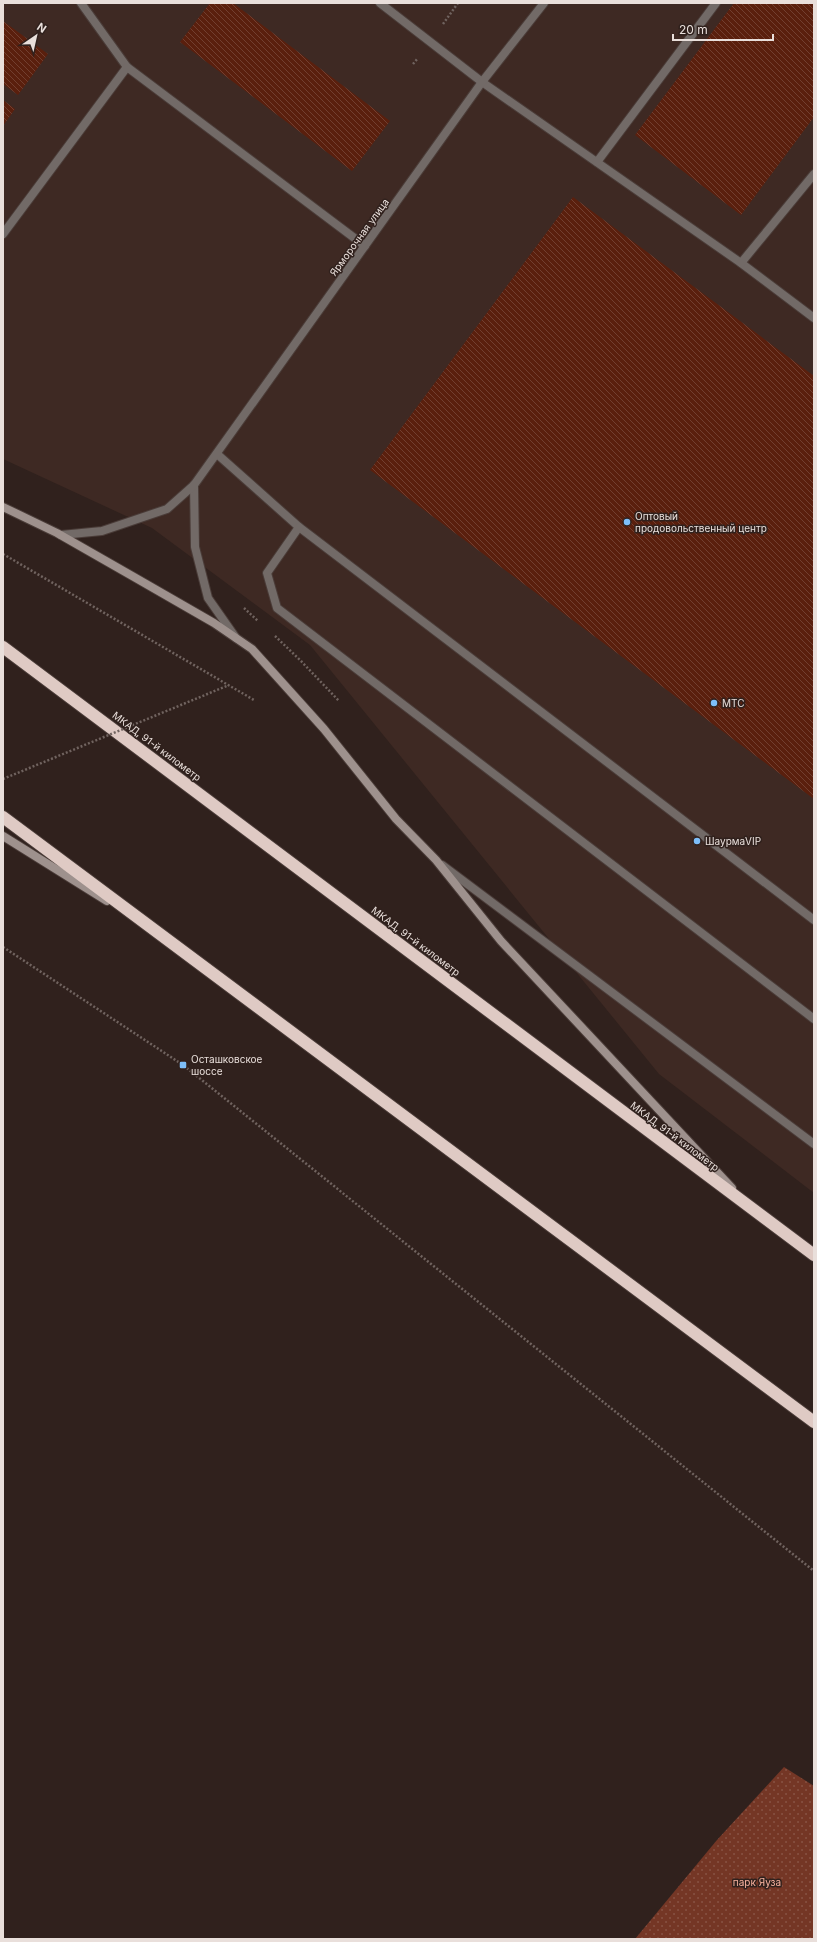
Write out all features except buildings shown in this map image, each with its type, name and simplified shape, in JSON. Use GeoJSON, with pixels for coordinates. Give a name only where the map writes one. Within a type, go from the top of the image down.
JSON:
{"type":"FeatureCollection","features":[{"type":"Feature","properties":{"kind":"highway","name":"МКАД, 91-й километр"},"geometry":{"type":"LineString","coordinates":[[3,647],[814,1255]]}},
{"type":"Feature","properties":{"kind":"highway"},"geometry":{"type":"LineString","coordinates":[[3,817],[814,1422]]}},
{"type":"Feature","properties":{"kind":"main road"},"geometry":{"type":"LineString","coordinates":[[3,507],[61,535],[214,623],[252,649],[282,680],[324,729],[396,819],[436,860],[501,940],[749,1206]]}},
{"type":"Feature","properties":{"kind":"main road"},"geometry":{"type":"LineString","coordinates":[[3,836],[161,935]]}},
{"type":"Feature","properties":{"kind":"lane"},"geometry":{"type":"LineString","coordinates":[[81,3],[127,67],[365,246]]}},
{"type":"Feature","properties":{"kind":"lane"},"geometry":{"type":"LineString","coordinates":[[380,3],[482,82],[742,264],[814,318]]}},
{"type":"Feature","properties":{"kind":"lane","name":"Ярморочная улица"},"geometry":{"type":"LineString","coordinates":[[61,535],[102,532],[167,509],[194,485],[482,82],[544,3]]}},
{"type":"Feature","properties":{"kind":"lane"},"geometry":{"type":"LineString","coordinates":[[598,162],[716,3]]}},
{"type":"Feature","properties":{"kind":"lane"},"geometry":{"type":"LineString","coordinates":[[3,234],[127,67]]}},
{"type":"Feature","properties":{"kind":"lane"},"geometry":{"type":"LineString","coordinates":[[742,264],[814,174]]}},
{"type":"Feature","properties":{"kind":"lane"},"geometry":{"type":"LineString","coordinates":[[216,454],[299,528],[814,920]]}},
{"type":"Feature","properties":{"kind":"lane"},"geometry":{"type":"LineString","coordinates":[[194,485],[195,547],[208,598],[237,639]]}},
{"type":"Feature","properties":{"kind":"lane"},"geometry":{"type":"LineString","coordinates":[[299,528],[267,573],[277,608],[814,1019]]}},
{"type":"Feature","properties":{"kind":"lane"},"geometry":{"type":"LineString","coordinates":[[436,860],[814,1144]]}},
{"type":"Feature","properties":{"kind":"path"},"geometry":{"type":"LineString","coordinates":[[3,554],[254,700],[229,684],[3,779]]}},
{"type":"Feature","properties":{"kind":"path"},"geometry":{"type":"LineString","coordinates":[[3,947],[182,1065],[814,1571]]}},
{"type":"Feature","properties":{"kind":"shaded area"},"geometry":{"type":"Polygon","coordinates":[[[3,3],[814,3],[814,1193],[659,1074],[310,645],[152,528],[3,459],[3,3]]]}},
{"type":"Feature","properties":{"kind":"green space","name":"парк Яуза"},"geometry":{"type":"Polygon","coordinates":[[[784,1767],[814,1786],[814,1939],[635,1939],[717,1840],[784,1767]]]}},
{"type":"Feature","properties":{"kind":"place","name":"Оптовый продовольственный центр"},"geometry":{"type":"Point","coordinates":[627,522]}},
{"type":"Feature","properties":{"kind":"place","name":"МТС"},"geometry":{"type":"Point","coordinates":[714,703]}},
{"type":"Feature","properties":{"kind":"place","name":"ШаурмаVIP"},"geometry":{"type":"Point","coordinates":[697,841]}},
{"type":"Feature","properties":{"kind":"place","name":"Осташковское шоссе"},"geometry":{"type":"Point","coordinates":[183,1065]}}]}
